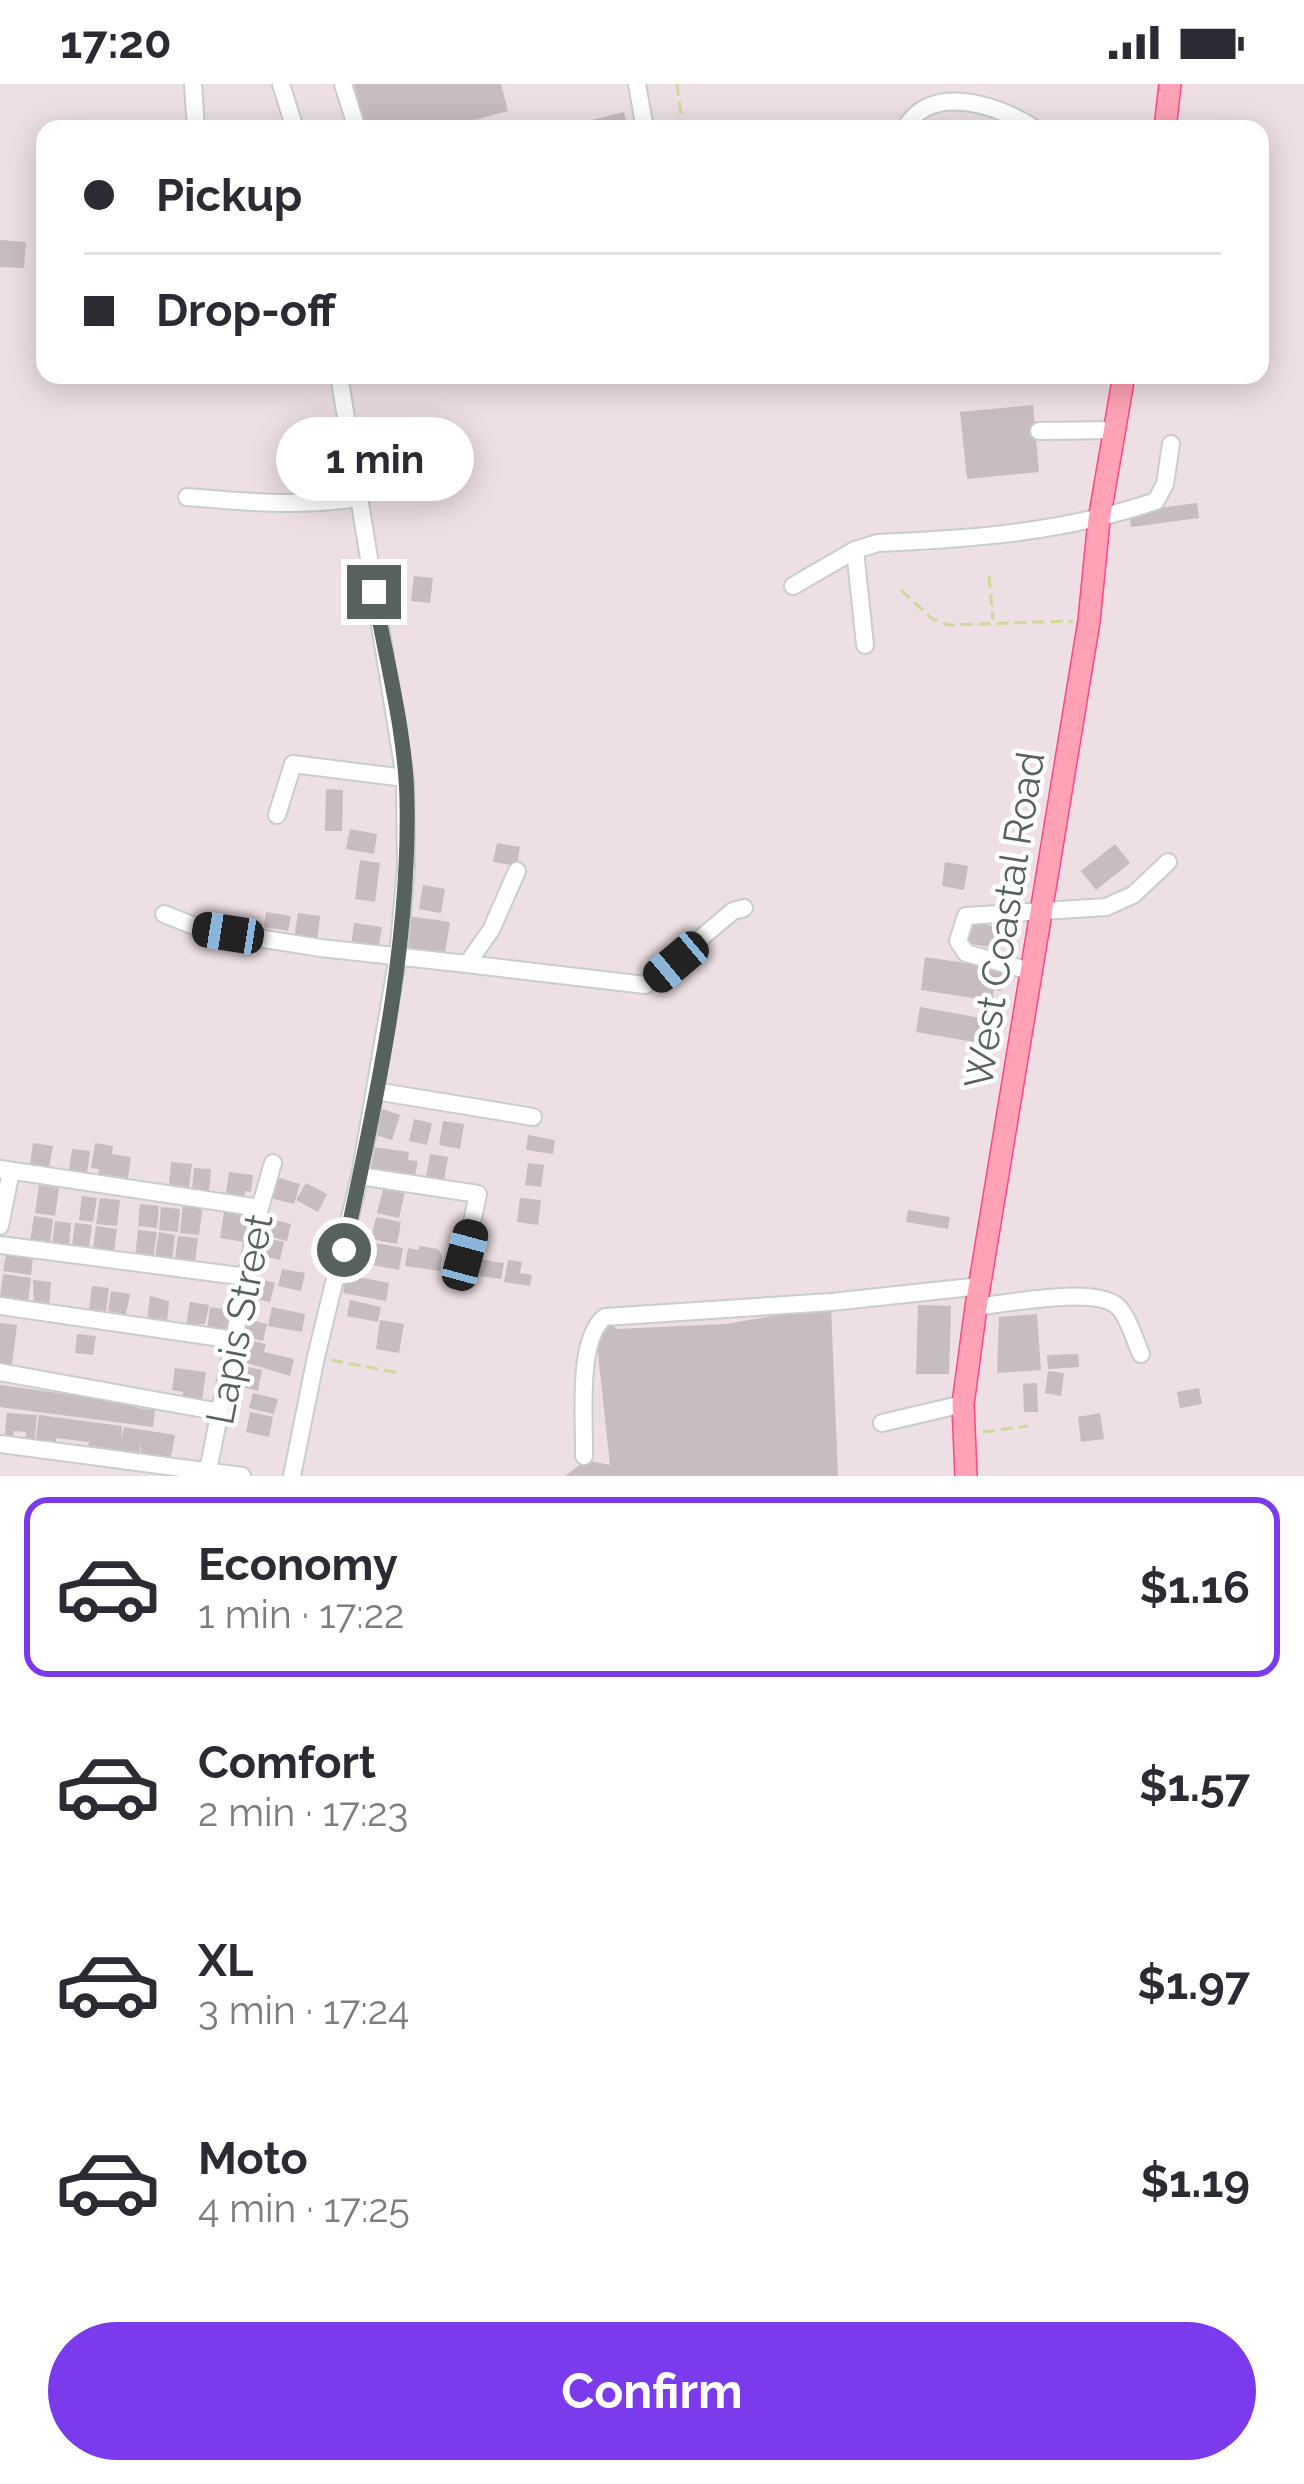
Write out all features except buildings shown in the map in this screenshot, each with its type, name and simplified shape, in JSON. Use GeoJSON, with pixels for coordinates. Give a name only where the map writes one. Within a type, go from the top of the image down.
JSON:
{"type":"FeatureCollection","features":[{"type":"Feature","properties":{"kind":"main road"},"geometry":{"type":"LineString","coordinates":[[1166,120],[1170,84]]}},
{"type":"Feature","properties":{"kind":"main road","name":"West Coastal Road"},"geometry":{"type":"LineString","coordinates":[[966,1476],[963,1403],[978,1297],[1089,621],[1099,520],[1122,384]]}},
{"type":"Feature","properties":{"kind":"street"},"geometry":{"type":"LineString","coordinates":[[193,84],[195,120]]}},
{"type":"Feature","properties":{"kind":"street"},"geometry":{"type":"LineString","coordinates":[[280,84],[292,120]]}},
{"type":"Feature","properties":{"kind":"street"},"geometry":{"type":"LineString","coordinates":[[343,84],[354,120]]}},
{"type":"Feature","properties":{"kind":"street"},"geometry":{"type":"LineString","coordinates":[[637,84],[643,120]]}},
{"type":"Feature","properties":{"kind":"street"},"geometry":{"type":"LineString","coordinates":[[910,120],[922,100],[938,92],[952,92],[1022,120]]}},
{"type":"Feature","properties":{"kind":"street"},"geometry":{"type":"LineString","coordinates":[[292,1476],[360,1176],[398,956],[406,868],[405,778],[340,384]]}},
{"type":"Feature","properties":{"kind":"street"},"geometry":{"type":"LineString","coordinates":[[1040,431],[1114,430]]}},
{"type":"Feature","properties":{"kind":"street"},"geometry":{"type":"LineString","coordinates":[[793,586],[855,550],[878,544],[1054,529],[1156,501],[1166,484],[1171,444]]}},
{"type":"Feature","properties":{"kind":"street"},"geometry":{"type":"LineString","coordinates":[[187,496],[264,504],[321,504],[358,498]]}},
{"type":"Feature","properties":{"kind":"street"},"geometry":{"type":"LineString","coordinates":[[855,550],[865,645]]}},
{"type":"Feature","properties":{"kind":"street"},"geometry":{"type":"LineString","coordinates":[[278,815],[293,764],[405,778]]}},
{"type":"Feature","properties":{"kind":"street"},"geometry":{"type":"LineString","coordinates":[[1033,972],[966,953],[958,941],[962,922],[974,913],[1106,907],[1132,895],[1168,862]]}},
{"type":"Feature","properties":{"kind":"street"},"geometry":{"type":"LineString","coordinates":[[467,964],[490,930],[518,871]]}},
{"type":"Feature","properties":{"kind":"street"},"geometry":{"type":"LineString","coordinates":[[164,914],[202,929],[646,985],[733,911],[744,908]]}},
{"type":"Feature","properties":{"kind":"street"},"geometry":{"type":"LineString","coordinates":[[375,1091],[533,1117]]}},
{"type":"Feature","properties":{"kind":"street","name":"Lapis Street"},"geometry":{"type":"LineString","coordinates":[[208,1474],[273,1163]]}},
{"type":"Feature","properties":{"kind":"street"},"geometry":{"type":"LineString","coordinates":[[0,1226],[5,1170],[260,1208]]}},
{"type":"Feature","properties":{"kind":"street"},"geometry":{"type":"LineString","coordinates":[[360,1176],[478,1194],[465,1255]]}},
{"type":"Feature","properties":{"kind":"street"},"geometry":{"type":"LineString","coordinates":[[0,1245],[247,1277]]}},
{"type":"Feature","properties":{"kind":"street"},"geometry":{"type":"LineString","coordinates":[[584,1456],[586,1353],[592,1328],[604,1317],[831,1302],[1065,1297],[1113,1303],[1141,1354]]}},
{"type":"Feature","properties":{"kind":"street"},"geometry":{"type":"LineString","coordinates":[[0,1306],[235,1340]]}},
{"type":"Feature","properties":{"kind":"street"},"geometry":{"type":"LineString","coordinates":[[0,1372],[220,1412]]}},
{"type":"Feature","properties":{"kind":"street"},"geometry":{"type":"LineString","coordinates":[[882,1423],[963,1403]]}},
{"type":"Feature","properties":{"kind":"street"},"geometry":{"type":"LineString","coordinates":[[0,1444],[242,1476]]}},
{"type":"Feature","properties":{"kind":"path"},"geometry":{"type":"LineString","coordinates":[[676,84],[682,120]]}},
{"type":"Feature","properties":{"kind":"path"},"geometry":{"type":"LineString","coordinates":[[989,576],[994,622]]}},
{"type":"Feature","properties":{"kind":"path"},"geometry":{"type":"LineString","coordinates":[[901,590],[936,621],[948,625],[1089,621]]}},
{"type":"Feature","properties":{"kind":"path"},"geometry":{"type":"LineString","coordinates":[[316,1357],[400,1373]]}},
{"type":"Feature","properties":{"kind":"path"},"geometry":{"type":"LineString","coordinates":[[964,1435],[1028,1426]]}},
{"type":"Feature","properties":{"kind":"route"},"geometry":{"type":"LineString","coordinates":[[344,1250],[398,956],[406,868],[405,778],[374,592]]}}]}
